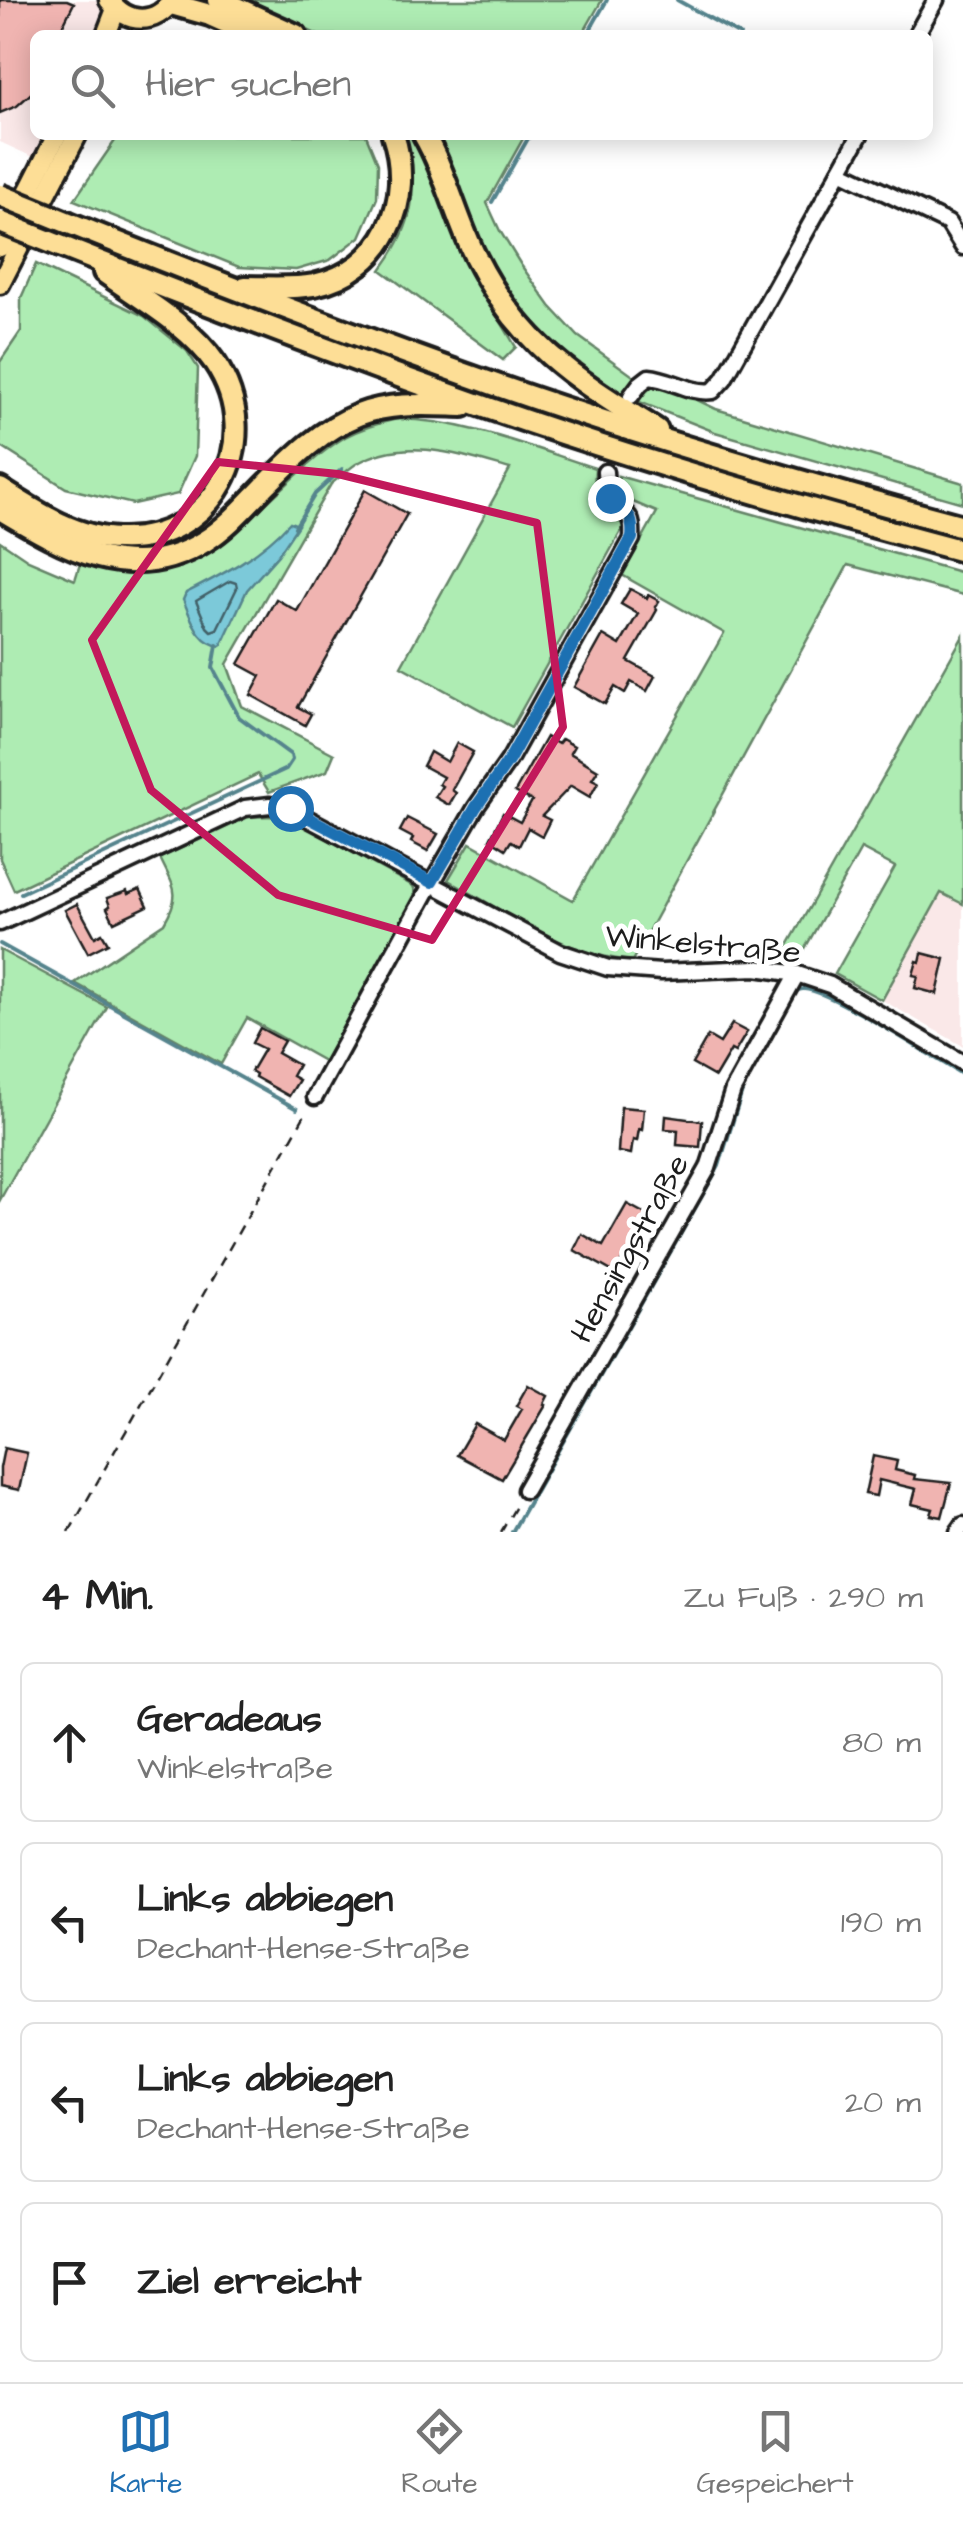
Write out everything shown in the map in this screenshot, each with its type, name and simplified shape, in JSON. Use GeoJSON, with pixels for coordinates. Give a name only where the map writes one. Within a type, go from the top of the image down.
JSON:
{"type":"FeatureCollection","features":[{"type":"Feature","properties":{"kind":"highway"},"geometry":{"type":"LineString","coordinates":[[219,0],[285,30]]}},
{"type":"Feature","properties":{"kind":"highway"},"geometry":{"type":"LineString","coordinates":[[172,2],[244,30]]}},
{"type":"Feature","properties":{"kind":"highway"},"geometry":{"type":"LineString","coordinates":[[228,286],[291,288],[316,284],[341,276],[364,262],[392,224],[400,200],[400,155],[395,140]]}},
{"type":"Feature","properties":{"kind":"highway"},"geometry":{"type":"LineString","coordinates":[[426,140],[474,254],[496,294],[523,330],[550,358],[592,390],[684,446]]}},
{"type":"Feature","properties":{"kind":"highway"},"geometry":{"type":"LineString","coordinates":[[0,195],[228,286],[496,385],[684,446],[963,526]]}},
{"type":"Feature","properties":{"kind":"highway"},"geometry":{"type":"LineString","coordinates":[[0,222],[486,407],[744,490],[963,551]]}},
{"type":"Feature","properties":{"kind":"highway"},"geometry":{"type":"LineString","coordinates":[[0,489],[70,528],[116,539],[136,538],[176,528],[194,516],[223,482],[231,462],[235,442],[233,402],[215,364],[183,329],[69,250]]}},
{"type":"Feature","properties":{"kind":"highway"},"geometry":{"type":"LineString","coordinates":[[0,509],[59,544],[91,556],[126,562],[157,560],[182,552],[214,534],[286,464],[338,424],[397,406],[486,407]]}},
{"type":"Feature","properties":{"kind":"main road"},"geometry":{"type":"LineString","coordinates":[[107,30],[113,4],[131,27],[161,13],[172,2]]}},
{"type":"Feature","properties":{"kind":"main road"},"geometry":{"type":"LineString","coordinates":[[0,247],[54,140]]}},
{"type":"Feature","properties":{"kind":"main road"},"geometry":{"type":"LineString","coordinates":[[0,284],[74,140]]}},
{"type":"Feature","properties":{"kind":"street"},"geometry":{"type":"LineString","coordinates":[[919,30],[936,0]]}},
{"type":"Feature","properties":{"kind":"street"},"geometry":{"type":"LineString","coordinates":[[631,396],[649,377],[665,378],[692,391],[713,391],[724,378],[857,140]]}},
{"type":"Feature","properties":{"kind":"street"},"geometry":{"type":"LineString","coordinates":[[840,171],[948,223],[963,247]]}},
{"type":"Feature","properties":{"kind":"street"},"geometry":{"type":"LineString","coordinates":[[315,1097],[432,882],[509,760],[632,538],[630,515],[610,498],[606,472]]}},
{"type":"Feature","properties":{"kind":"street","name":"Winkelstraße"},"geometry":{"type":"LineString","coordinates":[[0,923],[245,808],[270,805],[290,808],[560,952],[608,968],[662,972],[756,968],[797,974],[830,985],[963,1062]]}},
{"type":"Feature","properties":{"kind":"street","name":"Hensingstraße"},"geometry":{"type":"LineString","coordinates":[[525,1490],[708,1168],[733,1090],[797,974]]}},
{"type":"Feature","properties":{"kind":"street"},"geometry":{"type":"LineString","coordinates":[[958,1532],[963,1525]]}},
{"type":"Feature","properties":{"kind":"path"},"geometry":{"type":"LineString","coordinates":[[69,1532],[315,1097]]}},
{"type":"Feature","properties":{"kind":"path"},"geometry":{"type":"LineString","coordinates":[[501,1532],[525,1490]]}},
{"type":"Feature","properties":{"kind":"highlighted area"},"geometry":{"type":"Polygon","coordinates":[[[218,462],[338,474],[537,523],[563,727],[432,940],[278,895],[151,790],[92,640],[218,462]]]}},
{"type":"Feature","properties":{"kind":"shaded area"},"geometry":{"type":"Polygon","coordinates":[[[0,0],[101,0],[99,30],[30,30],[30,140],[44,140],[35,158],[0,142],[0,0]]]}},
{"type":"Feature","properties":{"kind":"shaded area"},"geometry":{"type":"Polygon","coordinates":[[[942,892],[963,904],[963,1046],[882,1000],[942,892]]]}},
{"type":"Feature","properties":{"kind":"green space"},"geometry":{"type":"Polygon","coordinates":[[[243,0],[602,0],[585,30],[307,30],[243,0]]]}},
{"type":"Feature","properties":{"kind":"green space"},"geometry":{"type":"Polygon","coordinates":[[[116,140],[368,140],[378,164],[377,198],[360,237],[330,260],[296,270],[239,267],[74,200],[116,140]]]}},
{"type":"Feature","properties":{"kind":"green space"},"geometry":{"type":"Polygon","coordinates":[[[405,140],[418,140],[466,256],[516,347],[503,360],[381,270],[401,238],[411,206],[409,154],[405,140]]]}},
{"type":"Feature","properties":{"kind":"green space"},"geometry":{"type":"Polygon","coordinates":[[[436,140],[522,140],[487,203],[500,231],[550,306],[578,336],[636,378],[626,396],[561,352],[524,316],[494,274],[436,140]]]}},
{"type":"Feature","properties":{"kind":"green space"},"geometry":{"type":"Polygon","coordinates":[[[36,264],[144,316],[187,351],[198,368],[195,456],[178,494],[133,504],[66,488],[0,446],[0,362],[21,331],[21,298],[36,264]]]}},
{"type":"Feature","properties":{"kind":"green space"},"geometry":{"type":"Polygon","coordinates":[[[664,384],[716,409],[963,483],[963,503],[715,432],[637,401],[652,386],[664,384]]]}},
{"type":"Feature","properties":{"kind":"green space"},"geometry":{"type":"Polygon","coordinates":[[[397,419],[473,429],[595,468],[594,492],[624,526],[512,727],[401,666],[510,469],[433,450],[375,455],[331,484],[227,664],[242,706],[334,754],[327,771],[269,792],[258,774],[14,890],[0,859],[0,541],[28,560],[75,580],[80,564],[126,574],[158,572],[217,545],[319,455],[345,437],[397,419]]]}},
{"type":"Feature","properties":{"kind":"green space"},"geometry":{"type":"Polygon","coordinates":[[[618,476],[963,573],[963,595],[848,565],[632,961],[584,951],[560,941],[448,880],[470,843],[573,900],[724,633],[622,575],[657,512],[621,497],[618,476]]]}},
{"type":"Feature","properties":{"kind":"green space"},"geometry":{"type":"Polygon","coordinates":[[[963,636],[963,904],[941,893],[882,1000],[835,974],[895,867],[861,849],[795,966],[778,963],[963,636]]]}},
{"type":"Feature","properties":{"kind":"green space"},"geometry":{"type":"Polygon","coordinates":[[[270,816],[304,826],[413,886],[417,896],[324,1061],[247,1018],[221,1064],[75,983],[164,923],[173,904],[174,890],[160,858],[248,817],[270,816]]]}},
{"type":"Feature","properties":{"kind":"green space"},"geometry":{"type":"Polygon","coordinates":[[[0,950],[107,1007],[0,1200],[0,950]]]}},
{"type":"Feature","properties":{"kind":"water"},"geometry":{"type":"Polygon","coordinates":[[[290,522],[298,525],[247,590],[221,646],[207,641],[183,600],[186,593],[255,554],[290,522]]]}},
{"type":"Feature","properties":{"kind":"building"},"geometry":{"type":"Polygon","coordinates":[[[0,0],[74,3],[60,30],[30,30],[30,94],[0,113],[0,0]]]}},
{"type":"Feature","properties":{"kind":"building"},"geometry":{"type":"Polygon","coordinates":[[[365,490],[407,514],[298,707],[311,714],[305,725],[251,695],[261,676],[239,664],[276,599],[297,611],[365,490]]]}},
{"type":"Feature","properties":{"kind":"building"},"geometry":{"type":"Polygon","coordinates":[[[630,589],[659,601],[628,661],[655,676],[647,691],[631,682],[625,693],[615,687],[605,704],[574,687],[603,635],[620,645],[638,614],[621,604],[630,589]]]}},
{"type":"Feature","properties":{"kind":"building"},"geometry":{"type":"Polygon","coordinates":[[[546,737],[574,746],[570,753],[598,770],[592,779],[598,782],[590,797],[571,786],[542,816],[550,820],[542,836],[528,828],[519,846],[511,841],[506,849],[490,839],[503,813],[520,822],[532,801],[515,792],[546,737]]]}},
{"type":"Feature","properties":{"kind":"building"},"geometry":{"type":"Polygon","coordinates":[[[457,743],[473,752],[452,790],[456,793],[449,805],[435,797],[443,777],[423,766],[430,752],[447,762],[457,743]]]}},
{"type":"Feature","properties":{"kind":"building"},"geometry":{"type":"Polygon","coordinates":[[[407,818],[438,834],[428,851],[400,831],[407,818]]]}},
{"type":"Feature","properties":{"kind":"building"},"geometry":{"type":"Polygon","coordinates":[[[140,889],[148,906],[114,922],[107,898],[140,889]]]}},
{"type":"Feature","properties":{"kind":"building"},"geometry":{"type":"Polygon","coordinates":[[[77,904],[95,937],[102,933],[108,943],[88,953],[65,910],[77,904]]]}},
{"type":"Feature","properties":{"kind":"building"},"geometry":{"type":"Polygon","coordinates":[[[922,953],[945,959],[937,994],[915,988],[918,976],[913,975],[922,953]]]}},
{"type":"Feature","properties":{"kind":"building"},"geometry":{"type":"Polygon","coordinates":[[[732,1024],[747,1032],[715,1077],[692,1064],[708,1036],[720,1043],[732,1024]]]}},
{"type":"Feature","properties":{"kind":"building"},"geometry":{"type":"Polygon","coordinates":[[[260,1028],[284,1041],[277,1053],[298,1065],[292,1076],[299,1080],[289,1096],[251,1071],[264,1049],[252,1043],[260,1028]]]}},
{"type":"Feature","properties":{"kind":"building"},"geometry":{"type":"Polygon","coordinates":[[[621,1107],[644,1109],[642,1130],[639,1129],[637,1141],[633,1140],[631,1154],[618,1152],[621,1107]]]}},
{"type":"Feature","properties":{"kind":"building"},"geometry":{"type":"Polygon","coordinates":[[[666,1116],[702,1121],[700,1147],[677,1145],[678,1130],[665,1129],[666,1116]]]}},
{"type":"Feature","properties":{"kind":"building"},"geometry":{"type":"Polygon","coordinates":[[[627,1204],[649,1216],[639,1243],[644,1246],[637,1259],[626,1253],[615,1273],[574,1250],[582,1234],[603,1246],[627,1204]]]}},
{"type":"Feature","properties":{"kind":"building"},"geometry":{"type":"Polygon","coordinates":[[[528,1385],[548,1396],[546,1405],[502,1479],[457,1455],[475,1424],[504,1440],[522,1409],[516,1406],[528,1385]]]}},
{"type":"Feature","properties":{"kind":"building"},"geometry":{"type":"Polygon","coordinates":[[[4,1448],[27,1453],[19,1490],[0,1486],[4,1448]]]}},
{"type":"Feature","properties":{"kind":"building"},"geometry":{"type":"Polygon","coordinates":[[[873,1456],[897,1461],[895,1470],[915,1475],[914,1479],[951,1483],[942,1517],[931,1515],[933,1509],[912,1504],[916,1489],[879,1480],[876,1496],[865,1494],[873,1456]]]}},
{"type":"Feature","properties":{"kind":"waterway"},"geometry":{"type":"LineString","coordinates":[[590,30],[607,0]]}},
{"type":"Feature","properties":{"kind":"waterway"},"geometry":{"type":"LineString","coordinates":[[677,0],[731,30]]}},
{"type":"Feature","properties":{"kind":"waterway"},"geometry":{"type":"LineString","coordinates":[[928,30],[945,0]]}},
{"type":"Feature","properties":{"kind":"waterway"},"geometry":{"type":"LineString","coordinates":[[492,202],[527,140]]}},
{"type":"Feature","properties":{"kind":"waterway"},"geometry":{"type":"LineString","coordinates":[[295,527],[315,494],[342,469]]}},
{"type":"Feature","properties":{"kind":"waterway"},"geometry":{"type":"LineString","coordinates":[[21,893],[286,769],[291,755],[239,717],[213,668],[217,645]]}},
{"type":"Feature","properties":{"kind":"waterway"},"geometry":{"type":"LineString","coordinates":[[0,944],[297,1109]]}},
{"type":"Feature","properties":{"kind":"waterway"},"geometry":{"type":"LineString","coordinates":[[512,1532],[719,1166],[744,1085],[796,991],[803,989],[834,999],[963,1075]]}},
{"type":"Feature","properties":{"kind":"route"},"geometry":{"type":"LineString","coordinates":[[290,808],[432,882],[509,760],[632,538],[630,515],[610,498]]}}]}
